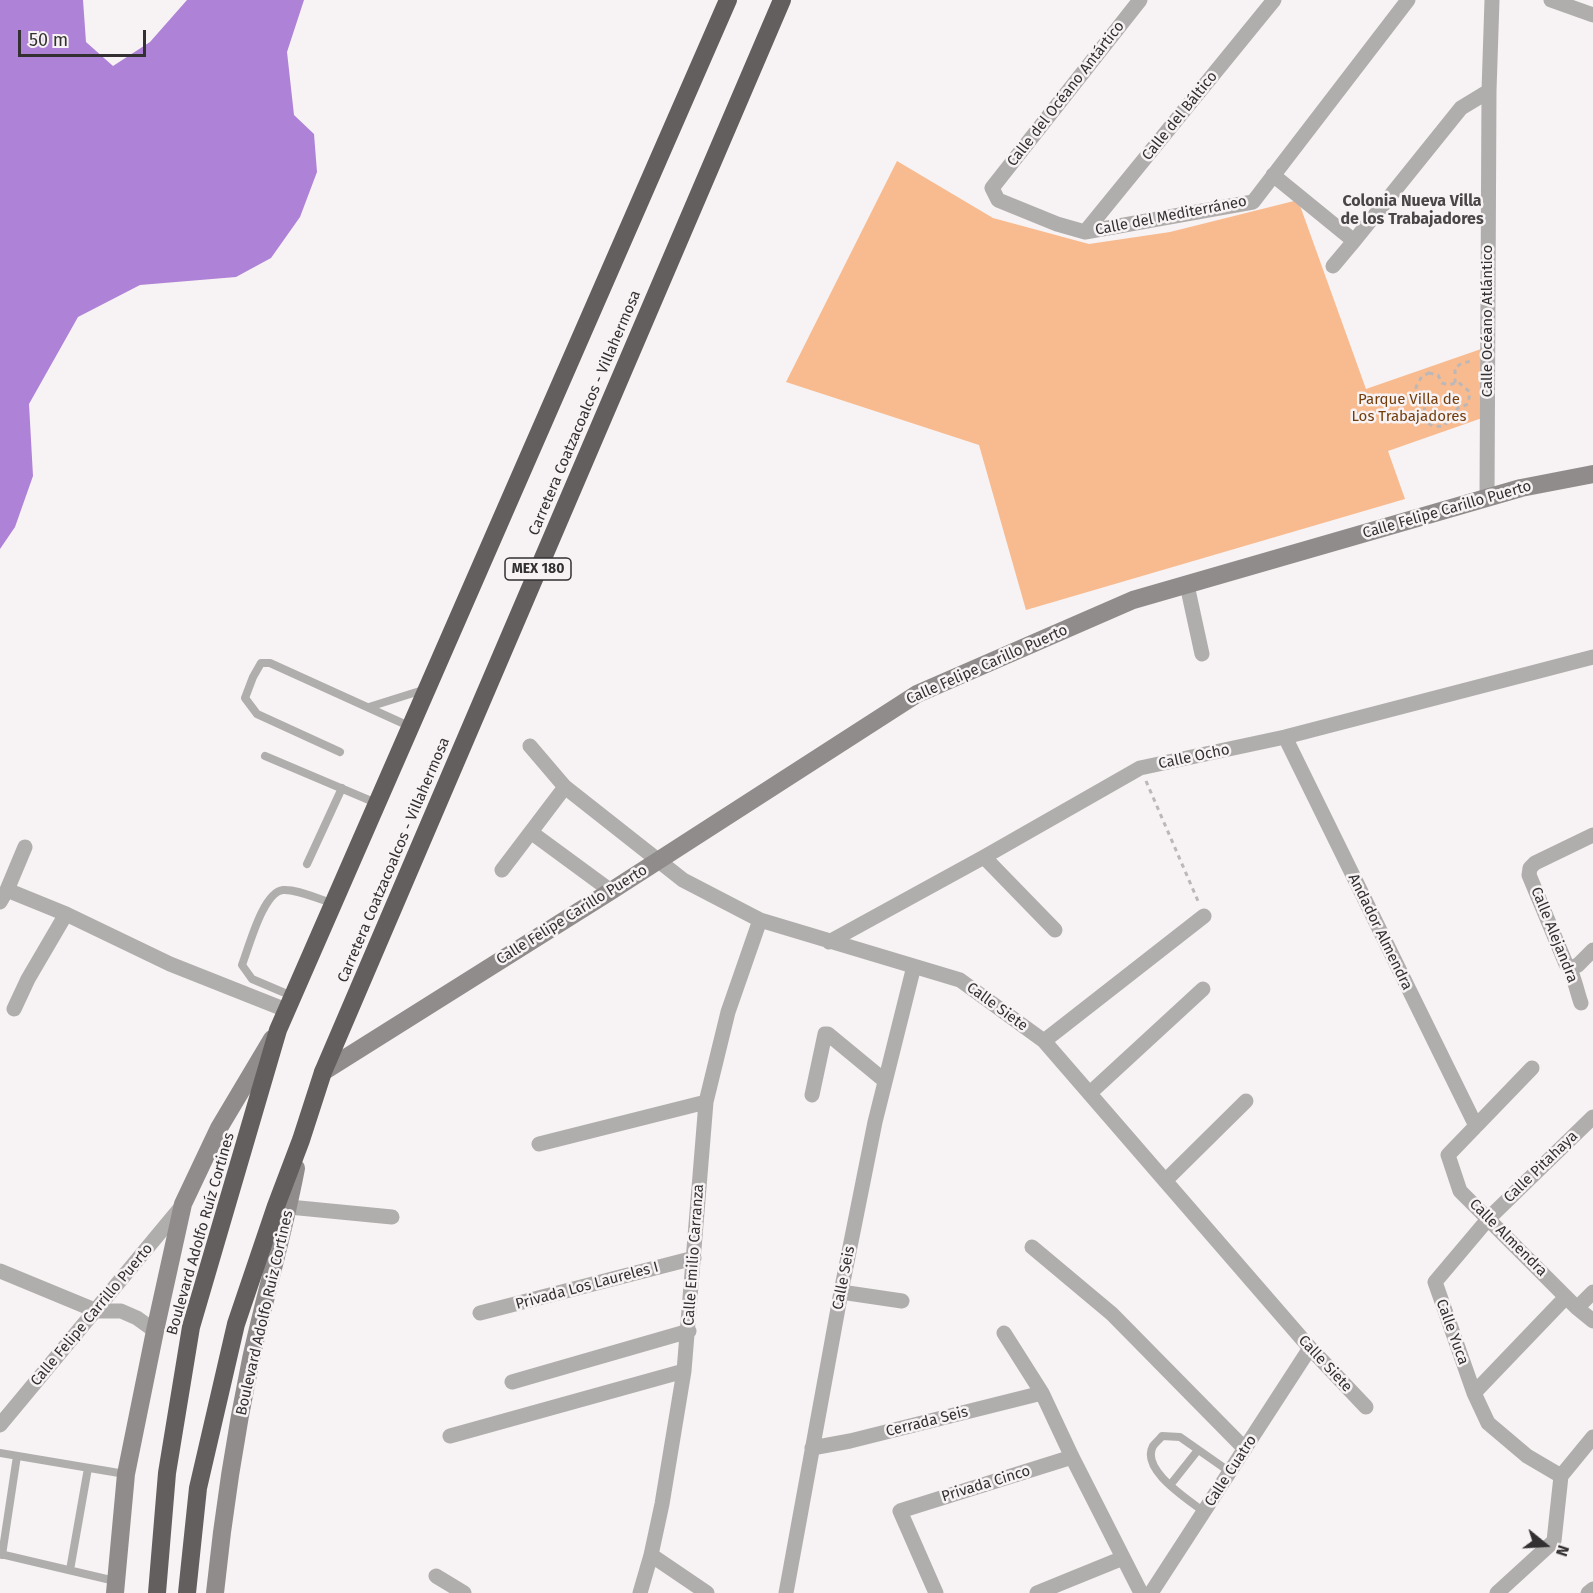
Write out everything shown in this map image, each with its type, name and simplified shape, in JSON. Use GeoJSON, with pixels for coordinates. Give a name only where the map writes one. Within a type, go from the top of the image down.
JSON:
{"type":"FeatureCollection","features":[{"type":"Feature","properties":{"kind":"highway","name":"MEX 180"},"geometry":{"type":"LineString","coordinates":[[278,1030],[728,0]]}},
{"type":"Feature","properties":{"kind":"highway","name":"Carretera Coatzacoalcos - Villahermosa"},"geometry":{"type":"LineString","coordinates":[[301,1140],[322,1072],[782,0]]}},
{"type":"Feature","properties":{"kind":"highway","name":"Boulevard Adolfo Ruíz Cortines"},"geometry":{"type":"LineString","coordinates":[[157,1593],[167,1473],[191,1327],[278,1030]]}},
{"type":"Feature","properties":{"kind":"highway"},"geometry":{"type":"LineString","coordinates":[[187,1593],[198,1488],[236,1324],[301,1140]]}},
{"type":"Feature","properties":{"kind":"street","name":"Calle del Océano Antártico"},"geometry":{"type":"LineString","coordinates":[[992,188],[1140,0]]}},
{"type":"Feature","properties":{"kind":"street","name":"Calle del Báltico"},"geometry":{"type":"LineString","coordinates":[[1085,232],[1274,0]]}},
{"type":"Feature","properties":{"kind":"street","name":"Calle del Mediterráneo"},"geometry":{"type":"LineString","coordinates":[[992,188],[998,200],[1057,224],[1085,232],[1252,202],[1408,0]]}},
{"type":"Feature","properties":{"kind":"street","name":"Calle Océano Atlántico"},"geometry":{"type":"LineString","coordinates":[[1487,498],[1489,92],[1492,0]]}},
{"type":"Feature","properties":{"kind":"street"},"geometry":{"type":"LineString","coordinates":[[1551,0],[1593,15]]}},
{"type":"Feature","properties":{"kind":"street"},"geometry":{"type":"LineString","coordinates":[[1333,266],[1461,108],[1489,92]]}},
{"type":"Feature","properties":{"kind":"street"},"geometry":{"type":"LineString","coordinates":[[1273,176],[1354,241]]}},
{"type":"Feature","properties":{"kind":"street","name":"Calle Felipe Carillo Puerto"},"geometry":{"type":"LineString","coordinates":[[322,1072],[611,891],[917,694],[1133,600],[1521,488],[1593,474]]}},
{"type":"Feature","properties":{"kind":"street"},"geometry":{"type":"LineString","coordinates":[[1187,585],[1202,654]]}},
{"type":"Feature","properties":{"kind":"street","name":"Calle Ocho"},"geometry":{"type":"LineString","coordinates":[[829,942],[1140,768],[1284,738],[1593,657]]}},
{"type":"Feature","properties":{"kind":"street","name":"Andador Almendra"},"geometry":{"type":"LineString","coordinates":[[1284,738],[1476,1126]]}},
{"type":"Feature","properties":{"kind":"street","name":"Calle Siete"},"geometry":{"type":"LineString","coordinates":[[530,746],[565,787],[683,880],[760,920],[968,984],[1044,1041],[1310,1348],[1366,1407]]}},
{"type":"Feature","properties":{"kind":"street"},"geometry":{"type":"LineString","coordinates":[[502,870],[565,787]]}},
{"type":"Feature","properties":{"kind":"street"},"geometry":{"type":"LineString","coordinates":[[532,833],[611,891]]}},
{"type":"Feature","properties":{"kind":"street","name":"Calle Alejandra"},"geometry":{"type":"LineString","coordinates":[[1581,1003],[1571,968],[1566,964],[1529,875],[1530,868],[1535,863],[1593,834]]}},
{"type":"Feature","properties":{"kind":"street"},"geometry":{"type":"LineString","coordinates":[[25,847],[4,896],[66,914],[170,964],[289,1003]]}},
{"type":"Feature","properties":{"kind":"street"},"geometry":{"type":"LineString","coordinates":[[984,857],[1055,930]]}},
{"type":"Feature","properties":{"kind":"street"},"geometry":{"type":"LineString","coordinates":[[14,1009],[28,979],[66,914]]}},
{"type":"Feature","properties":{"kind":"street"},"geometry":{"type":"LineString","coordinates":[[1044,1041],[1204,916]]}},
{"type":"Feature","properties":{"kind":"street","name":"Calle Emilio Carranza"},"geometry":{"type":"LineString","coordinates":[[640,1593],[662,1504],[684,1371],[706,1102],[728,1012],[760,920]]}},
{"type":"Feature","properties":{"kind":"street"},"geometry":{"type":"LineString","coordinates":[[1571,968],[1578,965],[1593,950]]}},
{"type":"Feature","properties":{"kind":"street","name":"Calle Seis"},"geometry":{"type":"LineString","coordinates":[[786,1593],[841,1292],[875,1122],[914,966]]}},
{"type":"Feature","properties":{"kind":"street"},"geometry":{"type":"LineString","coordinates":[[1090,1093],[1203,989]]}},
{"type":"Feature","properties":{"kind":"street"},"geometry":{"type":"LineString","coordinates":[[116,1587],[126,1474],[183,1204],[219,1128],[278,1030]]}},
{"type":"Feature","properties":{"kind":"street"},"geometry":{"type":"LineString","coordinates":[[812,1095],[825,1034],[828,1034],[885,1082]]}},
{"type":"Feature","properties":{"kind":"street","name":"Calle Almendra"},"geometry":{"type":"LineString","coordinates":[[1532,1068],[1448,1155],[1460,1191],[1593,1321]]}},
{"type":"Feature","properties":{"kind":"street"},"geometry":{"type":"LineString","coordinates":[[1165,1181],[1245,1101]]}},
{"type":"Feature","properties":{"kind":"street"},"geometry":{"type":"LineString","coordinates":[[539,1144],[706,1102]]}},
{"type":"Feature","properties":{"kind":"street","name":"Calle Pitahaya"},"geometry":{"type":"LineString","coordinates":[[1489,1218],[1593,1117]]}},
{"type":"Feature","properties":{"kind":"street","name":"Boulevard Adolfo Ruiz Cortines"},"geometry":{"type":"LineString","coordinates":[[215,1593],[225,1513],[251,1359],[289,1207],[301,1140]]}},
{"type":"Feature","properties":{"kind":"street","name":"Calle Felipe Carrillo Puerto"},"geometry":{"type":"LineString","coordinates":[[0,1425],[97,1311],[183,1204]]}},
{"type":"Feature","properties":{"kind":"street"},"geometry":{"type":"LineString","coordinates":[[289,1207],[392,1217]]}},
{"type":"Feature","properties":{"kind":"street","name":"Calle Yuca"},"geometry":{"type":"LineString","coordinates":[[1474,1394],[1434,1282],[1489,1218]]}},
{"type":"Feature","properties":{"kind":"street"},"geometry":{"type":"LineString","coordinates":[[1032,1247],[1112,1314],[1245,1449]]}},
{"type":"Feature","properties":{"kind":"street","name":"Privada Los Laureles I"},"geometry":{"type":"LineString","coordinates":[[480,1314],[694,1258]]}},
{"type":"Feature","properties":{"kind":"street"},"geometry":{"type":"LineString","coordinates":[[0,1271],[97,1311],[121,1311],[137,1318],[155,1331]]}},
{"type":"Feature","properties":{"kind":"street"},"geometry":{"type":"LineString","coordinates":[[841,1292],[902,1301]]}},
{"type":"Feature","properties":{"kind":"street"},"geometry":{"type":"LineString","coordinates":[[1561,1476],[1527,1456],[1488,1423],[1474,1394],[1572,1302],[1593,1292]]}},
{"type":"Feature","properties":{"kind":"street"},"geometry":{"type":"LineString","coordinates":[[512,1382],[689,1331]]}},
{"type":"Feature","properties":{"kind":"street"},"geometry":{"type":"LineString","coordinates":[[1004,1332],[1042,1393],[1141,1593]]}},
{"type":"Feature","properties":{"kind":"street","name":"Calle Cuatro"},"geometry":{"type":"LineString","coordinates":[[1151,1593],[1310,1348]]}},
{"type":"Feature","properties":{"kind":"street"},"geometry":{"type":"LineString","coordinates":[[450,1436],[684,1371]]}},
{"type":"Feature","properties":{"kind":"street","name":"Cerrada Seis"},"geometry":{"type":"LineString","coordinates":[[812,1448],[850,1441],[1042,1393]]}},
{"type":"Feature","properties":{"kind":"street"},"geometry":{"type":"LineString","coordinates":[[1497,1593],[1554,1542],[1561,1476],[1593,1437]]}},
{"type":"Feature","properties":{"kind":"street","name":"Privada Cinco"},"geometry":{"type":"LineString","coordinates":[[936,1593],[900,1511],[1072,1457]]}},
{"type":"Feature","properties":{"kind":"street"},"geometry":{"type":"LineString","coordinates":[[651,1555],[707,1593]]}},
{"type":"Feature","properties":{"kind":"street"},"geometry":{"type":"LineString","coordinates":[[1037,1593],[1123,1558]]}},
{"type":"Feature","properties":{"kind":"street"},"geometry":{"type":"LineString","coordinates":[[436,1576],[464,1593]]}},
{"type":"Feature","properties":{"kind":"street"},"geometry":{"type":"LineString","coordinates":[[1588,1593],[1593,1588]]}},
{"type":"Feature","properties":{"kind":"lane"},"geometry":{"type":"LineString","coordinates":[[340,752],[257,714],[245,698],[261,663],[270,663],[411,727]]}},
{"type":"Feature","properties":{"kind":"lane"},"geometry":{"type":"LineString","coordinates":[[369,707],[427,689]]}},
{"type":"Feature","properties":{"kind":"lane"},"geometry":{"type":"LineString","coordinates":[[265,756],[377,803]]}},
{"type":"Feature","properties":{"kind":"lane"},"geometry":{"type":"LineString","coordinates":[[307,864],[342,788]]}},
{"type":"Feature","properties":{"kind":"lane"},"geometry":{"type":"LineString","coordinates":[[289,1003],[252,979],[242,965],[265,904],[274,892],[284,890],[333,904]]}},
{"type":"Feature","properties":{"kind":"lane"},"geometry":{"type":"LineString","coordinates":[[1204,1512],[1159,1475],[1151,1463],[1152,1448],[1162,1436],[1180,1437],[1230,1472]]}},
{"type":"Feature","properties":{"kind":"lane"},"geometry":{"type":"LineString","coordinates":[[1171,1484],[1198,1449]]}},
{"type":"Feature","properties":{"kind":"lane"},"geometry":{"type":"LineString","coordinates":[[0,1453],[126,1474]]}},
{"type":"Feature","properties":{"kind":"lane"},"geometry":{"type":"LineString","coordinates":[[17,1456],[1,1554],[70,1570],[116,1587]]}},
{"type":"Feature","properties":{"kind":"lane"},"geometry":{"type":"LineString","coordinates":[[70,1570],[88,1468]]}},
{"type":"Feature","properties":{"kind":"path"},"geometry":{"type":"LineString","coordinates":[[1455,383],[1455,368],[1462,363],[1478,361],[1488,367]]}},
{"type":"Feature","properties":{"kind":"path"},"geometry":{"type":"LineString","coordinates":[[1430,373],[1438,375],[1442,383],[1449,385],[1455,383],[1458,382],[1470,392],[1468,405],[1458,408],[1444,426],[1435,427],[1428,424],[1423,417],[1426,401],[1417,392],[1418,381],[1422,376],[1430,373]]}},
{"type":"Feature","properties":{"kind":"path"},"geometry":{"type":"LineString","coordinates":[[1140,768],[1204,916]]}},
{"type":"Feature","properties":{"kind":"green space","name":"Parque Villa de Los Trabajadores"},"geometry":{"type":"Polygon","coordinates":[[[897,161],[993,218],[1089,244],[1170,232],[1298,200],[1366,389],[1484,348],[1485,417],[1388,451],[1405,499],[1026,610],[979,445],[786,382],[897,161]]]}},
{"type":"Feature","properties":{"kind":"shaded area"},"geometry":{"type":"Polygon","coordinates":[[[0,0],[83,0],[86,42],[113,66],[150,42],[187,0],[304,0],[287,52],[294,115],[314,134],[317,172],[300,217],[271,258],[236,277],[140,285],[78,317],[29,404],[33,476],[15,527],[0,549],[0,0]]]}},
{"type":"Feature","properties":{"kind":"district","name":"Colonia Nueva Villa de los Trabajadores"},"geometry":{"type":"Point","coordinates":[1412,211]}}]}
